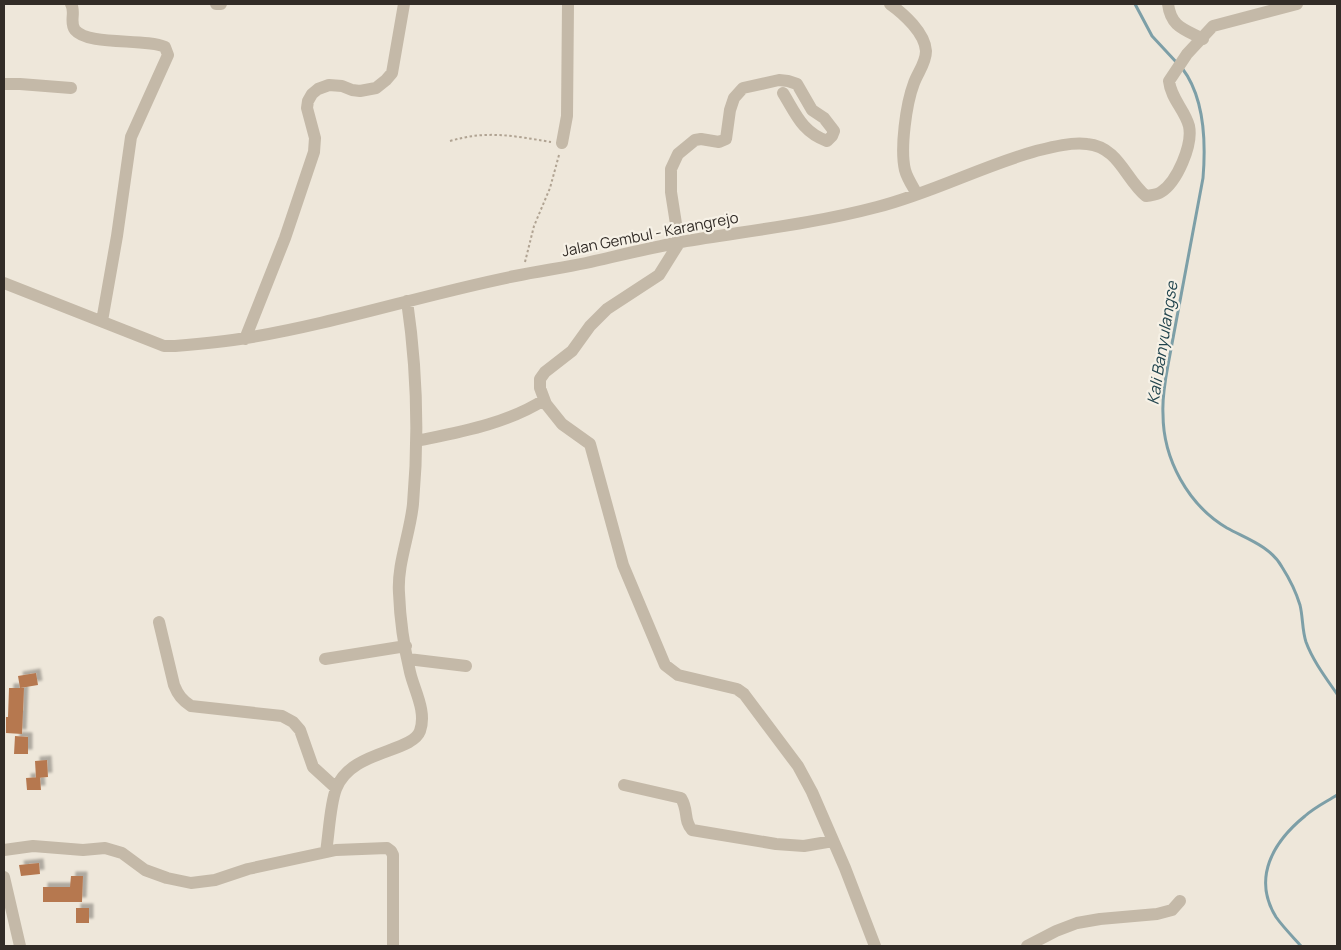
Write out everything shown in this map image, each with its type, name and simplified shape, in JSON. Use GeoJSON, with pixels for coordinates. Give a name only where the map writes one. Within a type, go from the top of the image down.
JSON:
{"type":"FeatureCollection","features":[{"type":"Feature","properties":{"kind":"street"},"geometry":{"type":"LineString","coordinates":[[71,4],[73,8],[72,26],[76,32],[85,36],[115,42],[157,44],[165,47],[168,55],[131,137],[117,236],[102,321]]}},
{"type":"Feature","properties":{"kind":"street"},"geometry":{"type":"LineString","coordinates":[[216,4],[221,4]]}},
{"type":"Feature","properties":{"kind":"street"},"geometry":{"type":"LineString","coordinates":[[245,339],[285,238],[314,152],[315,138],[307,108],[308,101],[318,89],[329,85],[360,91],[376,88],[386,80],[392,73],[404,4]]}},
{"type":"Feature","properties":{"kind":"street"},"geometry":{"type":"LineString","coordinates":[[562,143],[567,116],[568,4]]}},
{"type":"Feature","properties":{"kind":"street"},"geometry":{"type":"LineString","coordinates":[[890,4],[902,13],[919,33],[926,49],[925,60],[910,98],[904,142],[906,170],[917,194]]}},
{"type":"Feature","properties":{"kind":"street"},"geometry":{"type":"LineString","coordinates":[[1168,4],[1172,20],[1182,28],[1203,39],[1214,26],[1296,4]]}},
{"type":"Feature","properties":{"kind":"street","name":"Jalan Gembul - Karangrejo"},"geometry":{"type":"LineString","coordinates":[[4,283],[164,346],[175,346],[245,339],[329,321],[515,276],[679,243],[765,230],[849,214],[895,202],[1014,157],[1054,147],[1087,144],[1101,148],[1114,157],[1141,192],[1146,196],[1158,194],[1164,190],[1178,172],[1189,147],[1189,125],[1170,91],[1169,81],[1187,54],[1203,39]]}},
{"type":"Feature","properties":{"kind":"street"},"geometry":{"type":"LineString","coordinates":[[783,93],[805,129],[813,135],[827,140],[832,136],[834,131],[831,125],[812,110],[797,84],[779,80],[743,88],[734,98],[726,138],[719,142],[695,140],[678,154],[670,170],[671,192],[679,243],[659,275],[607,309],[590,326],[572,351],[545,372],[540,379],[540,388],[544,400],[562,424],[590,444],[623,565],[665,666],[678,675],[737,689],[744,694],[798,766],[812,792],[875,946]]}},
{"type":"Feature","properties":{"kind":"street"},"geometry":{"type":"LineString","coordinates":[[4,84],[70,88]]}},
{"type":"Feature","properties":{"kind":"street"},"geometry":{"type":"LineString","coordinates":[[326,852],[336,788],[347,771],[356,764],[416,737],[420,731],[422,721],[408,659],[399,593],[399,579],[411,522],[417,441],[415,364],[407,301]]}},
{"type":"Feature","properties":{"kind":"street"},"geometry":{"type":"LineString","coordinates":[[417,441],[496,422],[528,409],[544,400]]}},
{"type":"Feature","properties":{"kind":"street"},"geometry":{"type":"LineString","coordinates":[[160,622],[174,685],[178,695],[184,701],[190,706],[282,716],[293,722],[304,738],[313,767],[336,788]]}},
{"type":"Feature","properties":{"kind":"street"},"geometry":{"type":"LineString","coordinates":[[326,659],[406,646]]}},
{"type":"Feature","properties":{"kind":"street"},"geometry":{"type":"LineString","coordinates":[[408,659],[466,666]]}},
{"type":"Feature","properties":{"kind":"street"},"geometry":{"type":"LineString","coordinates":[[624,785],[681,798],[686,806],[687,825],[692,830],[776,844],[804,846],[833,841]]}},
{"type":"Feature","properties":{"kind":"street"},"geometry":{"type":"LineString","coordinates":[[4,850],[33,846],[83,850],[106,848],[122,853],[145,870],[167,878],[191,883],[215,880],[248,869],[326,852],[387,848],[393,855],[393,946]]}},
{"type":"Feature","properties":{"kind":"street"},"geometry":{"type":"LineString","coordinates":[[4,877],[20,946]]}},
{"type":"Feature","properties":{"kind":"street"},"geometry":{"type":"LineString","coordinates":[[1027,946],[1056,931],[1077,923],[1157,914],[1172,910],[1180,901]]}},
{"type":"Feature","properties":{"kind":"path"},"geometry":{"type":"LineString","coordinates":[[450,141],[466,136],[484,134],[562,143],[553,180],[532,232],[527,256],[515,276]]}},
{"type":"Feature","properties":{"kind":"building"},"geometry":{"type":"Polygon","coordinates":[[[36,673],[38,685],[20,688],[18,676],[36,673]]]}},
{"type":"Feature","properties":{"kind":"building"},"geometry":{"type":"Polygon","coordinates":[[[9,688],[24,688],[22,734],[6,733],[9,688]]]}},
{"type":"Feature","properties":{"kind":"building"},"geometry":{"type":"Polygon","coordinates":[[[15,736],[28,737],[28,754],[14,754],[15,736]]]}},
{"type":"Feature","properties":{"kind":"building"},"geometry":{"type":"Polygon","coordinates":[[[47,760],[48,777],[36,778],[35,761],[47,760]]]}},
{"type":"Feature","properties":{"kind":"building"},"geometry":{"type":"Polygon","coordinates":[[[40,777],[41,790],[27,790],[26,778],[40,777]]]}},
{"type":"Feature","properties":{"kind":"building"},"geometry":{"type":"Polygon","coordinates":[[[39,863],[40,874],[21,876],[19,865],[39,863]]]}},
{"type":"Feature","properties":{"kind":"building"},"geometry":{"type":"Polygon","coordinates":[[[71,876],[83,876],[82,902],[43,902],[43,887],[70,887],[71,876]]]}},
{"type":"Feature","properties":{"kind":"building"},"geometry":{"type":"Polygon","coordinates":[[[76,908],[89,908],[89,923],[76,923],[76,908]]]}},
{"type":"Feature","properties":{"kind":"waterway"},"geometry":{"type":"LineString","coordinates":[[1135,4],[1152,36],[1178,64]]}},
{"type":"Feature","properties":{"kind":"waterway","name":"Kali Banyulangse"},"geometry":{"type":"LineString","coordinates":[[1182,68],[1190,80],[1200,106],[1204,135],[1204,164],[1164,389],[1164,431],[1168,448],[1180,479],[1201,507],[1227,528],[1265,548],[1285,571],[1298,600],[1309,649],[1337,694]]}},
{"type":"Feature","properties":{"kind":"waterway","name":"Kali Banyulangse"},"geometry":{"type":"LineString","coordinates":[[1301,946],[1276,917],[1269,903],[1266,875],[1275,849],[1284,837],[1309,813],[1337,795]]}}]}
